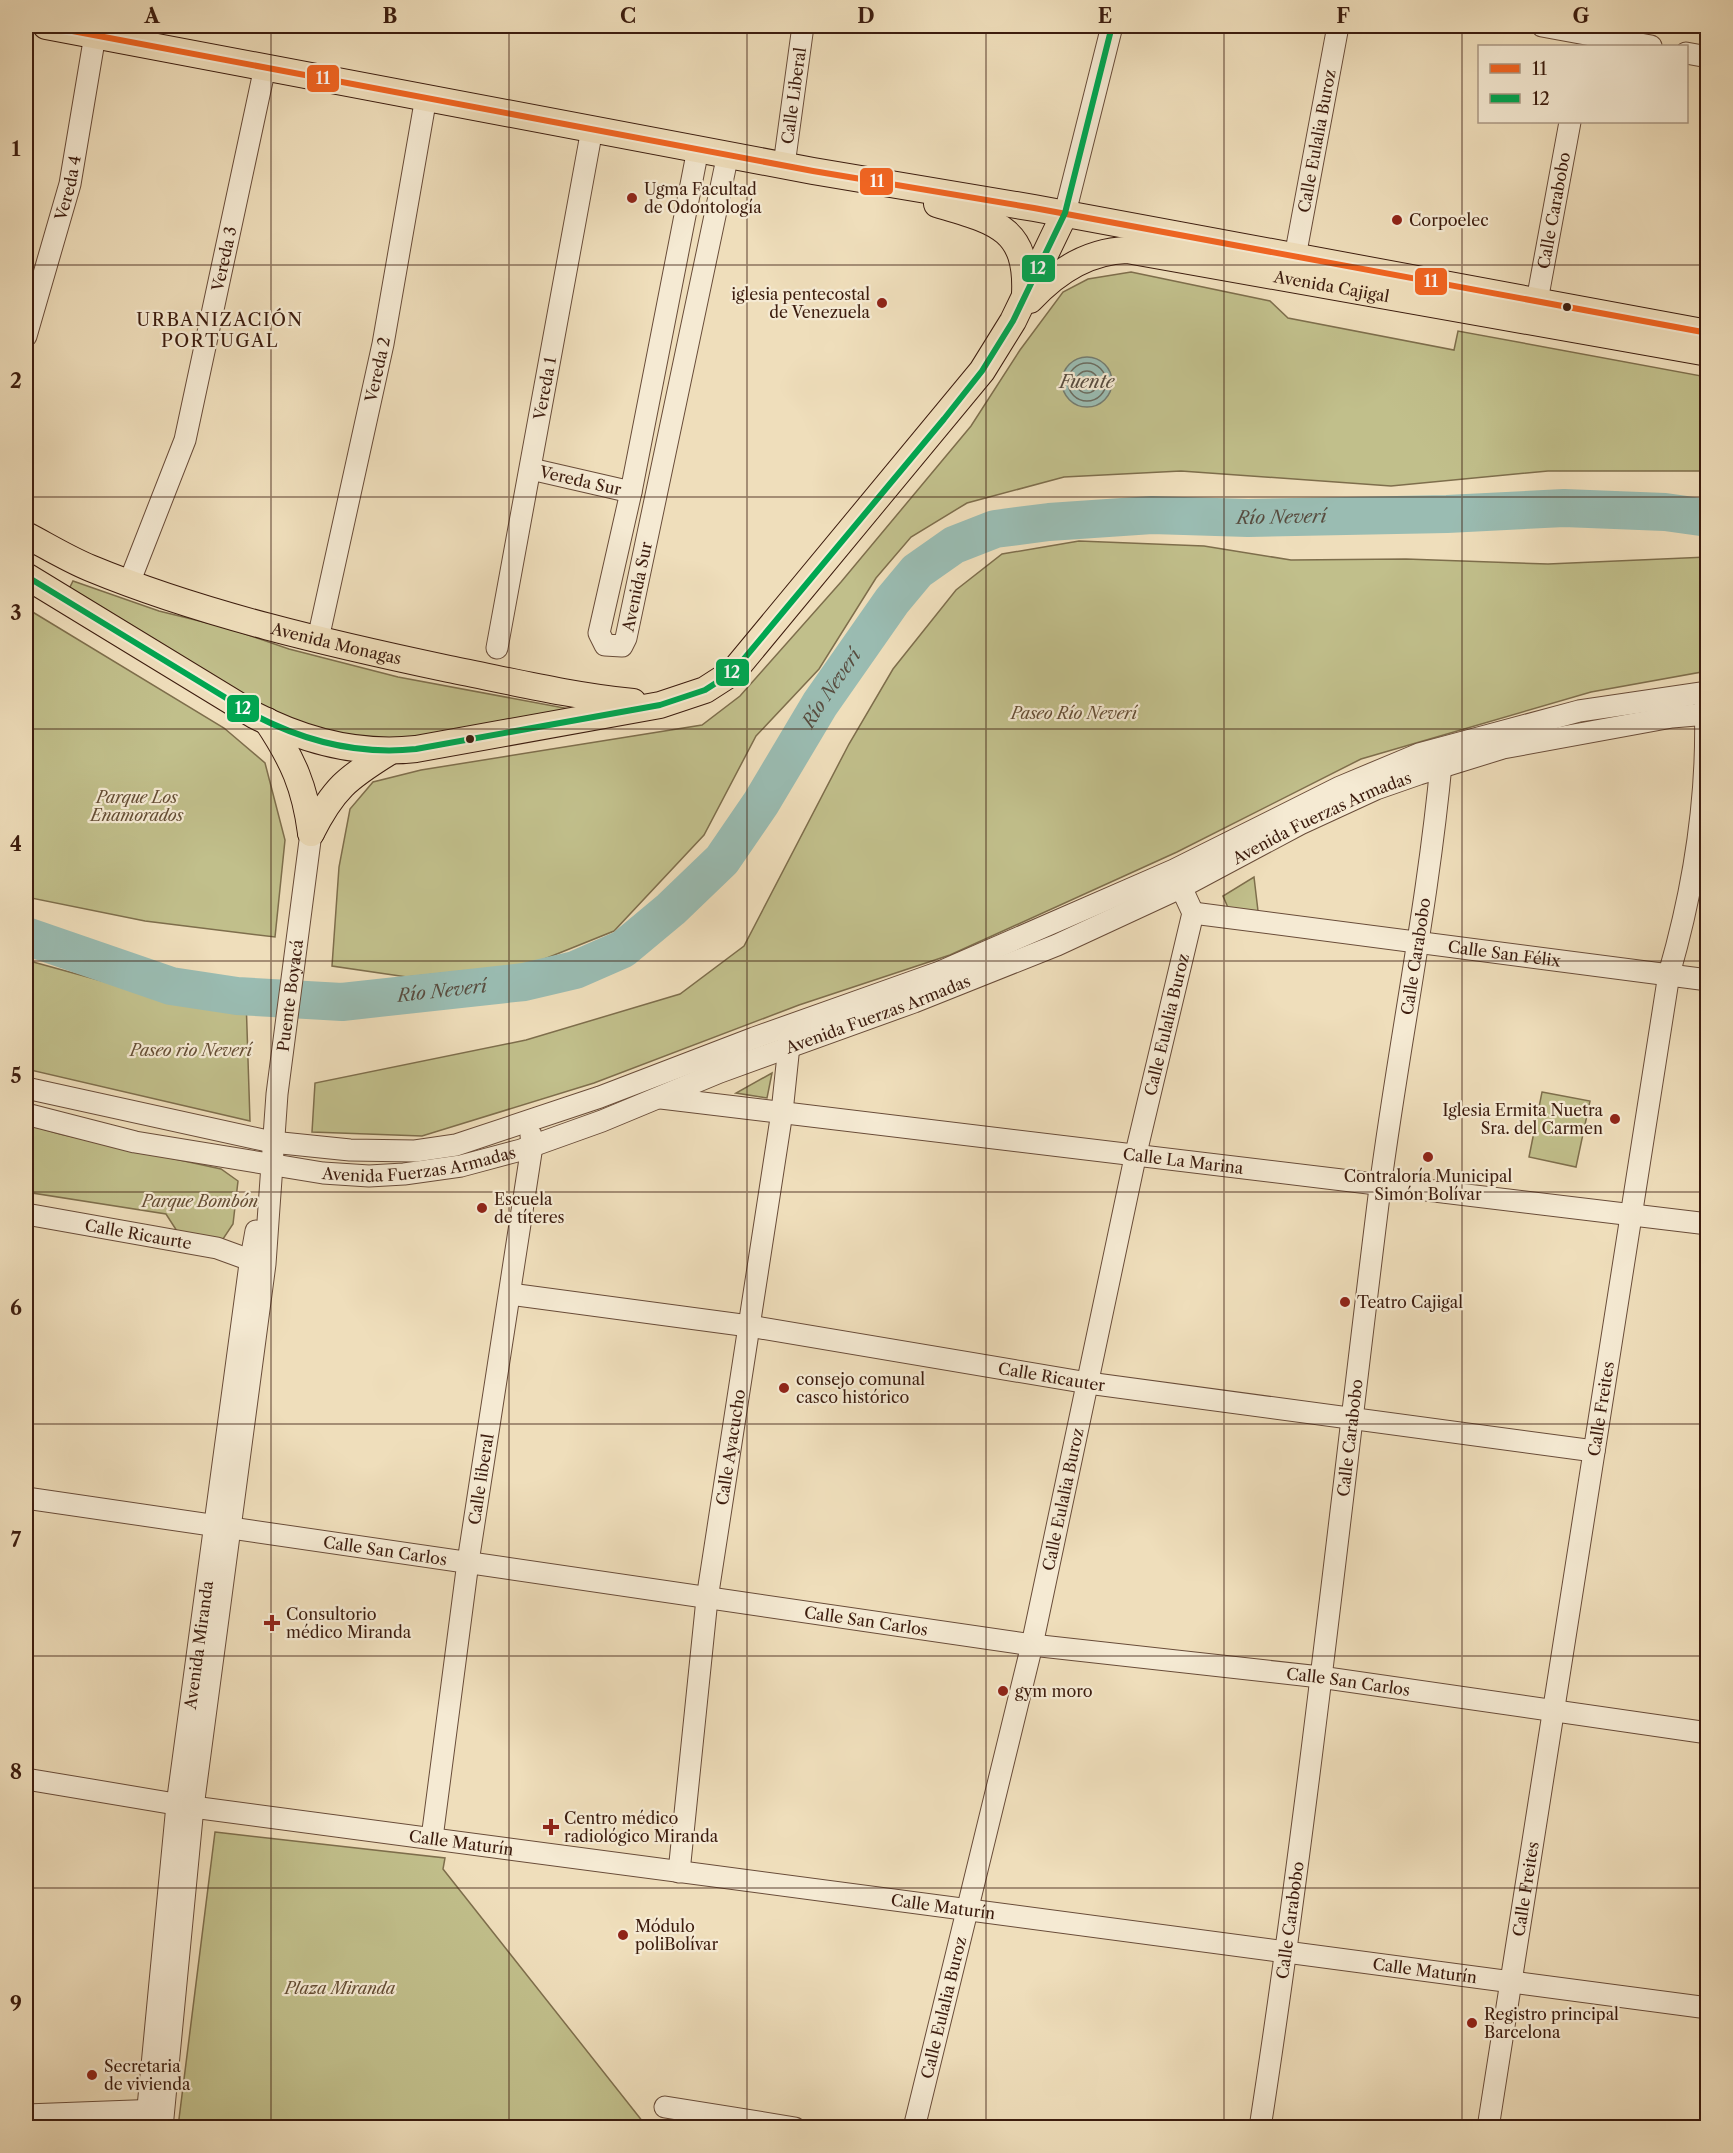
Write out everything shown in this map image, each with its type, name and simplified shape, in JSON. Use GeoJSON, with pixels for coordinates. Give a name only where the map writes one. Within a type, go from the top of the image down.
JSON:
{"type":"FeatureCollection","features":[{"type":"Feature","properties":{"kind":"main road","name":"Avenida Cajigal"},"geometry":{"type":"LineString","coordinates":[[46,26],[831,174],[1065,213],[1707,333]]}},
{"type":"Feature","properties":{"kind":"main road"},"geometry":{"type":"LineString","coordinates":[[831,174],[951,208],[992,222],[1007,231],[1017,243],[1024,257],[1025,298]]}},
{"type":"Feature","properties":{"kind":"main road","name":"Avenida Monagas"},"geometry":{"type":"LineString","coordinates":[[26,576],[267,721],[328,743],[389,752],[660,705],[705,690],[733,672],[982,371],[1013,321],[1065,213]]}},
{"type":"Feature","properties":{"kind":"main road","name":"Avenida Cajigal"},"geometry":{"type":"LineString","coordinates":[[1013,321],[1032,298],[1067,269],[1090,256],[1107,251],[1127,250],[1707,353]]}},
{"type":"Feature","properties":{"kind":"main road","name":"Avenida Monagas"},"geometry":{"type":"LineString","coordinates":[[26,535],[88,567],[129,583],[318,639],[568,693],[660,705]]}},
{"type":"Feature","properties":{"kind":"main road"},"geometry":{"type":"LineString","coordinates":[[267,721],[300,777],[311,833]]}},
{"type":"Feature","properties":{"kind":"main road"},"geometry":{"type":"LineString","coordinates":[[311,833],[327,801],[351,775],[389,752]]}},
{"type":"Feature","properties":{"kind":"street","name":"Calle Liberal"},"geometry":{"type":"LineString","coordinates":[[784,165],[803,26]]}},
{"type":"Feature","properties":{"kind":"street"},"geometry":{"type":"LineString","coordinates":[[1065,213],[1112,26]]}},
{"type":"Feature","properties":{"kind":"street","name":"Calle Eulalia Buroz"},"geometry":{"type":"LineString","coordinates":[[1295,256],[1338,26]]}},
{"type":"Feature","properties":{"kind":"street"},"geometry":{"type":"LineString","coordinates":[[1542,26],[1645,45]]}},
{"type":"Feature","properties":{"kind":"street","name":"Vereda 4"},"geometry":{"type":"LineString","coordinates":[[26,336],[70,184],[95,35]]}},
{"type":"Feature","properties":{"kind":"street"},"geometry":{"type":"LineString","coordinates":[[1688,53],[1707,57]]}},
{"type":"Feature","properties":{"kind":"street","name":"Vereda 3"},"geometry":{"type":"LineString","coordinates":[[129,583],[185,440],[265,67]]}},
{"type":"Feature","properties":{"kind":"street","name":"Vereda 2"},"geometry":{"type":"LineString","coordinates":[[318,639],[383,344],[426,97]]}},
{"type":"Feature","properties":{"kind":"street","name":"Calle Carabobo"},"geometry":{"type":"LineString","coordinates":[[1537,302],[1570,123]]}},
{"type":"Feature","properties":{"kind":"street","name":"Vereda 1"},"geometry":{"type":"LineString","coordinates":[[496,648],[531,469],[592,129]]}},
{"type":"Feature","properties":{"kind":"street","name":"Avenida Sur"},"geometry":{"type":"LineString","coordinates":[[699,149],[631,492],[599,633],[604,645],[614,647],[622,646],[626,638],[728,154]]}},
{"type":"Feature","properties":{"kind":"street","name":"Vereda Sur"},"geometry":{"type":"LineString","coordinates":[[531,469],[631,492]]}},
{"type":"Feature","properties":{"kind":"street","name":"Calle Freites"},"geometry":{"type":"LineString","coordinates":[[1488,2127],[1670,974],[1698,846],[1703,802],[1706,692]]}},
{"type":"Feature","properties":{"kind":"street","name":"Avenida Fuerzas Armadas"},"geometry":{"type":"LineString","coordinates":[[26,1088],[272,1142],[350,1150],[415,1151],[456,1145],[530,1121],[940,972],[1177,879],[1442,757],[1579,711],[1706,692]]}},
{"type":"Feature","properties":{"kind":"street","name":"Avenida Fuerzas Armadas"},"geometry":{"type":"LineString","coordinates":[[1442,757],[1662,719],[1706,714]]}},
{"type":"Feature","properties":{"kind":"street","name":"Calle Carabobo"},"geometry":{"type":"LineString","coordinates":[[1260,2127],[1287,1952],[1381,1184],[1418,942],[1442,757]]}},
{"type":"Feature","properties":{"kind":"street","name":"Puente Boyacá"},"geometry":{"type":"LineString","coordinates":[[277,1094],[311,833]]}},
{"type":"Feature","properties":{"kind":"street"},"geometry":{"type":"LineString","coordinates":[[1177,879],[1193,913]]}},
{"type":"Feature","properties":{"kind":"street","name":"Avenida Fuerzas Armadas"},"geometry":{"type":"LineString","coordinates":[[26,1114],[135,1142],[323,1173],[369,1176],[461,1166],[532,1146],[788,1047],[914,1002],[1057,945],[1177,879]]}},
{"type":"Feature","properties":{"kind":"street","name":"Calle Eulalia Buroz"},"geometry":{"type":"LineString","coordinates":[[914,2127],[1032,1645],[1136,1153],[1193,913]]}},
{"type":"Feature","properties":{"kind":"street","name":"Calle San Félix"},"geometry":{"type":"LineString","coordinates":[[1193,913],[1707,980]]}},
{"type":"Feature","properties":{"kind":"street","name":"Calle Ayacucho"},"geometry":{"type":"LineString","coordinates":[[679,1872],[707,1599],[782,1112],[788,1047],[793,1024]]}},
{"type":"Feature","properties":{"kind":"street","name":"Avenida Miranda"},"geometry":{"type":"LineString","coordinates":[[155,2119],[185,1806],[224,1527],[265,1264],[270,1166],[277,1094]]}},
{"type":"Feature","properties":{"kind":"street","name":"Calle La Marina"},"geometry":{"type":"LineString","coordinates":[[661,1098],[1136,1153],[1707,1224]]}},
{"type":"Feature","properties":{"kind":"street","name":"Calle liberal"},"geometry":{"type":"LineString","coordinates":[[432,1838],[468,1562],[532,1146],[530,1121]]}},
{"type":"Feature","properties":{"kind":"street","name":"Avenida Miranda"},"geometry":{"type":"LineString","coordinates":[[224,1527],[250,1260],[270,1166]]}},
{"type":"Feature","properties":{"kind":"street","name":"Calle Ricaurte"},"geometry":{"type":"LineString","coordinates":[[26,1214],[217,1248],[250,1260]]}},
{"type":"Feature","properties":{"kind":"street","name":"Calle Ricauter"},"geometry":{"type":"LineString","coordinates":[[510,1294],[749,1326],[1088,1383],[1594,1451]]}},
{"type":"Feature","properties":{"kind":"street","name":"Calle San Carlos"},"geometry":{"type":"LineString","coordinates":[[26,1498],[1032,1645],[1320,1677],[1707,1733]]}},
{"type":"Feature","properties":{"kind":"street","name":"Calle Maturín"},"geometry":{"type":"LineString","coordinates":[[26,1779],[185,1806],[1707,2008]]}},
{"type":"Feature","properties":{"kind":"street"},"geometry":{"type":"LineString","coordinates":[[665,2108],[795,2127]]}},
{"type":"Feature","properties":{"kind":"street"},"geometry":{"type":"LineString","coordinates":[[26,2115],[155,2119]]}},
{"type":"Feature","properties":{"kind":"green space"},"geometry":{"type":"Polygon","coordinates":[[[1131,272],[1270,301],[1288,318],[1454,350],[1458,331],[1707,377],[1707,471],[1548,471],[1391,486],[1181,471],[1064,477],[967,503],[911,537],[876,578],[819,669],[756,736],[704,835],[614,931],[532,964],[407,977],[332,966],[339,867],[350,809],[373,782],[421,770],[702,725],[740,696],[841,582],[971,426],[1020,350],[1063,292],[1088,279],[1131,272]]]}},
{"type":"Feature","properties":{"kind":"green space","name":"Paseo Río Neverí"},"geometry":{"type":"Polygon","coordinates":[[[1079,541],[1204,546],[1291,560],[1406,559],[1548,564],[1707,557],[1707,671],[1591,692],[1361,759],[1177,852],[950,955],[799,1005],[594,1083],[422,1136],[312,1132],[315,1083],[526,1040],[680,994],[744,946],[849,744],[893,669],[956,590],[1002,554],[1079,541]]]}},
{"type":"Feature","properties":{"kind":"green space"},"geometry":{"type":"Polygon","coordinates":[[[73,581],[159,611],[228,628],[289,649],[398,677],[575,710],[522,722],[382,741],[334,734],[276,714],[68,591],[73,581]]]}},
{"type":"Feature","properties":{"kind":"green space","name":"Parque Los Enamorados"},"geometry":{"type":"Polygon","coordinates":[[[26,608],[224,728],[265,763],[285,840],[275,937],[145,921],[26,897],[26,608]]]}},
{"type":"Feature","properties":{"kind":"green space"},"geometry":{"type":"Polygon","coordinates":[[[1254,877],[1258,911],[1229,910],[1223,896],[1254,877]]]}},
{"type":"Feature","properties":{"kind":"green space","name":"Paseo rio Neverí"},"geometry":{"type":"Polygon","coordinates":[[[26,960],[131,989],[246,998],[250,1121],[26,1069],[26,960]]]}},
{"type":"Feature","properties":{"kind":"green space"},"geometry":{"type":"Polygon","coordinates":[[[772,1073],[767,1098],[736,1093],[772,1073]]]}},
{"type":"Feature","properties":{"kind":"green space"},"geometry":{"type":"Polygon","coordinates":[[[1542,1092],[1590,1101],[1576,1167],[1529,1157],[1542,1092]]]}},
{"type":"Feature","properties":{"kind":"green space","name":"Parque Bombón"},"geometry":{"type":"Polygon","coordinates":[[[26,1124],[60,1134],[221,1169],[238,1181],[233,1224],[217,1248],[184,1242],[166,1214],[26,1192],[26,1124]]]}},
{"type":"Feature","properties":{"kind":"green space","name":"Plaza Miranda"},"geometry":{"type":"Polygon","coordinates":[[[215,1832],[445,1858],[443,1869],[647,2127],[178,2127],[215,1832]]]}},
{"type":"Feature","properties":{"kind":"water","name":"Fuente"},"geometry":{"type":"Polygon","coordinates":[[[1087,357],[1105,364],[1112,382],[1105,400],[1087,407],[1069,400],[1062,382],[1069,364],[1087,357]]]}},
{"type":"Feature","properties":{"kind":"waterway","name":"Río Neverí"},"geometry":{"type":"LineString","coordinates":[[26,936],[171,986],[237,996],[342,1002],[524,982],[575,970],[623,949],[671,909],[722,860],[761,803],[820,704],[892,601],[917,571],[954,545],[995,529],[1049,522],[1152,515],[1248,518],[1447,514],[1564,508],[1665,512],[1708,518]]}},
{"type":"Feature","properties":{"kind":"transit line","name":"11"},"geometry":{"type":"LineString","coordinates":[[46,26],[813,171],[1034,208],[1708,333]]}},
{"type":"Feature","properties":{"kind":"transit line","name":"12"},"geometry":{"type":"LineString","coordinates":[[26,576],[254,715],[312,739],[353,748],[416,749],[660,705],[705,690],[733,672],[944,419],[982,371],[1013,321],[1065,213],[1112,26]]}},
{"type":"Feature","properties":{"kind":"place","name":"Ugma Facultad de Odontología"},"geometry":{"type":"Point","coordinates":[632,198]}},
{"type":"Feature","properties":{"kind":"place","name":"Corpoelec"},"geometry":{"type":"Point","coordinates":[1397,220]}},
{"type":"Feature","properties":{"kind":"place","name":"iglesia pentecostal de Venezuela"},"geometry":{"type":"Point","coordinates":[882,303]}},
{"type":"Feature","properties":{"kind":"place","name":"Iglesia Ermita Nuetra Sra. del Carmen"},"geometry":{"type":"Point","coordinates":[1615,1119]}},
{"type":"Feature","properties":{"kind":"place","name":"Contraloría Municipal Simón Bolívar"},"geometry":{"type":"Point","coordinates":[1428,1157]}},
{"type":"Feature","properties":{"kind":"place","name":"Escuela de títeres"},"geometry":{"type":"Point","coordinates":[482,1208]}},
{"type":"Feature","properties":{"kind":"place","name":"Teatro Cajigal"},"geometry":{"type":"Point","coordinates":[1345,1302]}},
{"type":"Feature","properties":{"kind":"place","name":"consejo comunal casco histórico"},"geometry":{"type":"Point","coordinates":[784,1388]}},
{"type":"Feature","properties":{"kind":"place","name":"Consultorio médico Miranda"},"geometry":{"type":"Point","coordinates":[272,1623]}},
{"type":"Feature","properties":{"kind":"place","name":"gym moro"},"geometry":{"type":"Point","coordinates":[1003,1691]}},
{"type":"Feature","properties":{"kind":"place","name":"Centro médico radiológico Miranda"},"geometry":{"type":"Point","coordinates":[551,1827]}},
{"type":"Feature","properties":{"kind":"place","name":"Módulo poliBolívar"},"geometry":{"type":"Point","coordinates":[623,1935]}},
{"type":"Feature","properties":{"kind":"place","name":"Registro principal Barcelona"},"geometry":{"type":"Point","coordinates":[1472,2023]}},
{"type":"Feature","properties":{"kind":"place","name":"Secretaria de vivienda"},"geometry":{"type":"Point","coordinates":[92,2075]}},
{"type":"Feature","properties":{"kind":"district","name":"URBANIZACIÓN PORTUGAL"},"geometry":{"type":"Point","coordinates":[220,330]}}]}
